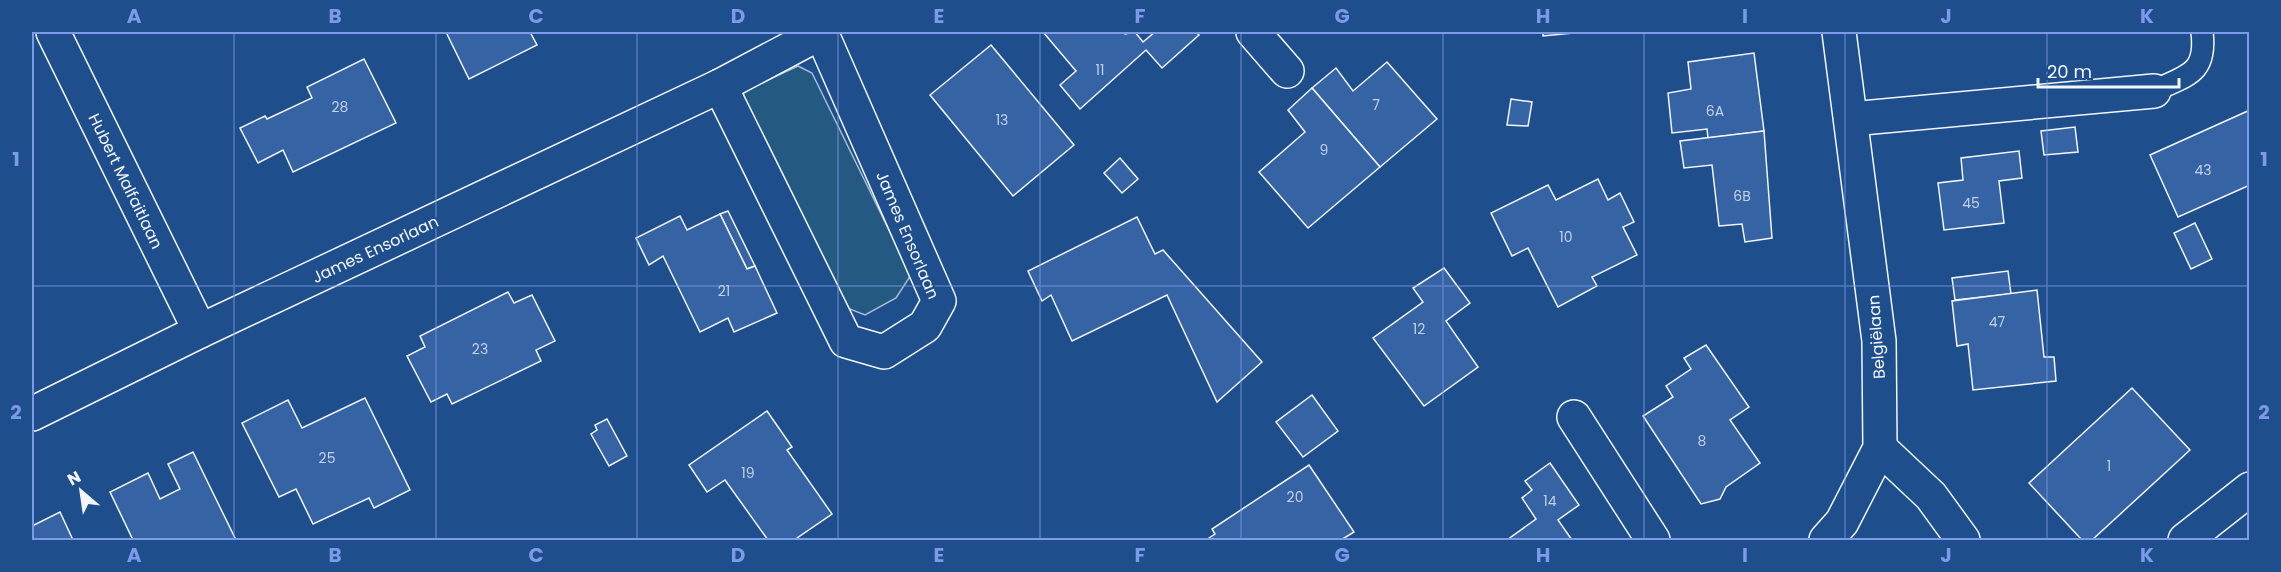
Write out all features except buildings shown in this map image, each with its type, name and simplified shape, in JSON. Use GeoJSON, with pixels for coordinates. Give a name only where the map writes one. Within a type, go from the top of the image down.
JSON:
{"type":"FeatureCollection","features":[{"type":"Feature","properties":{"kind":"street","name":"Hubert Malfaitlaan"},"geometry":{"type":"LineString","coordinates":[[53,32],[200,331]]}},
{"type":"Feature","properties":{"kind":"street","name":"James Ensorlaan"},"geometry":{"type":"LineString","coordinates":[[32,414],[200,331],[720,86],[783,41],[821,32],[939,301],[925,326],[884,352],[846,341],[720,86]]}},
{"type":"Feature","properties":{"kind":"street"},"geometry":{"type":"LineString","coordinates":[[1253,32],[1287,71]]}},
{"type":"Feature","properties":{"kind":"street","name":"Belgiëlaan"},"geometry":{"type":"LineString","coordinates":[[1826,540],[1842,522],[1880,448],[1879,341],[1839,32]]}},
{"type":"Feature","properties":{"kind":"street"},"geometry":{"type":"LineString","coordinates":[[1851,119],[2154,91]]}},
{"type":"Feature","properties":{"kind":"street"},"geometry":{"type":"LineString","coordinates":[[1574,417],[1653,540]]}},
{"type":"Feature","properties":{"kind":"street"},"geometry":{"type":"LineString","coordinates":[[1880,448],[1931,496],[1963,540]]}},
{"type":"Feature","properties":{"kind":"street"},"geometry":{"type":"LineString","coordinates":[[2185,540],[2250,489]]}},
{"type":"Feature","properties":{"kind":"lane"},"geometry":{"type":"LineString","coordinates":[[2154,91],[2194,72],[2204,50],[2202,32]]}},
{"type":"Feature","properties":{"kind":"shaded area"},"geometry":{"type":"Polygon","coordinates":[[[798,66],[812,73],[911,275],[896,298],[865,315],[842,306],[742,102],[744,91],[798,66]]]}}]}
